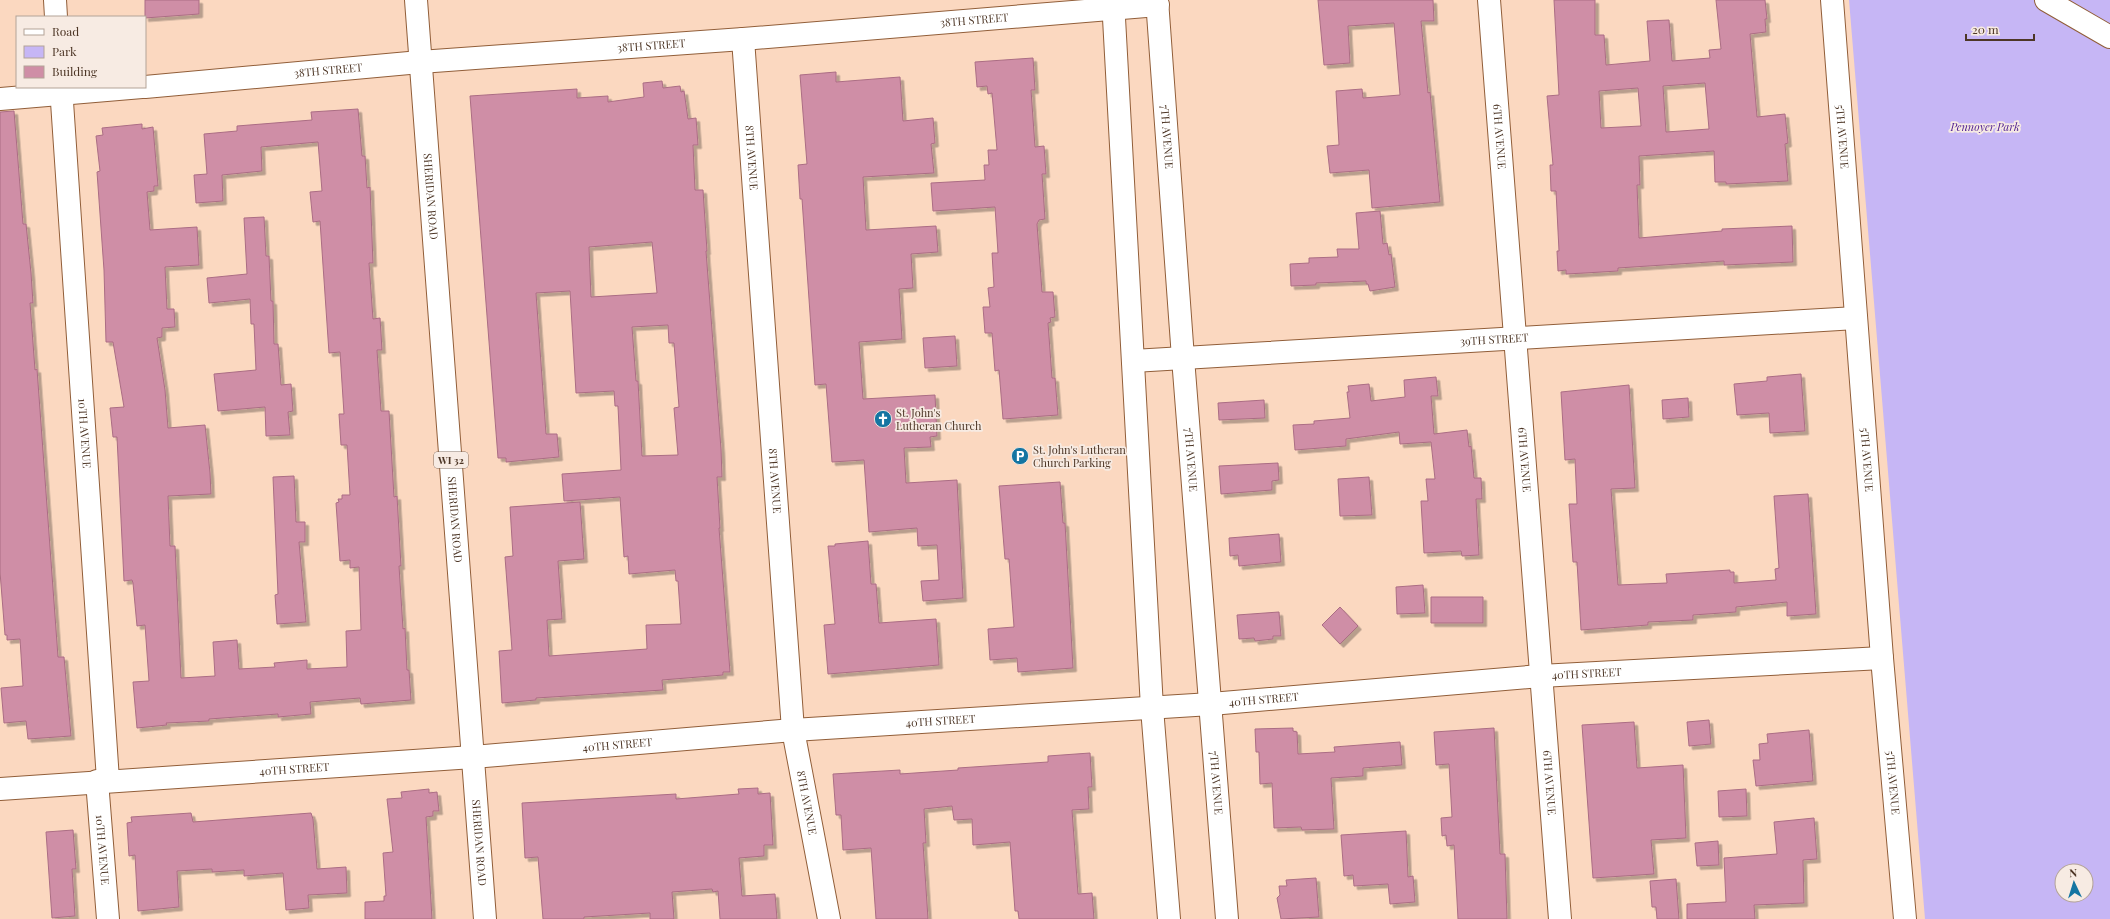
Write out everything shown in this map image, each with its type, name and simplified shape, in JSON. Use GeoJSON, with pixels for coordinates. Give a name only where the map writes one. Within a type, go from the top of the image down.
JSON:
{"type":"FeatureCollection","features":[{"type":"Feature","properties":{"kind":"street"},"geometry":{"type":"LineString","coordinates":[[55,0],[56,16]]}},
{"type":"Feature","properties":{"kind":"street","name":"SHERIDAN ROAD"},"geometry":{"type":"LineString","coordinates":[[416,0],[485,919]]}},
{"type":"Feature","properties":{"kind":"street","name":"6TH AVENUE"},"geometry":{"type":"LineString","coordinates":[[1489,0],[1540,676],[1560,919]]}},
{"type":"Feature","properties":{"kind":"street","name":"5TH AVENUE"},"geometry":{"type":"LineString","coordinates":[[1832,0],[1882,658],[1905,919]]}},
{"type":"Feature","properties":{"kind":"street"},"geometry":{"type":"LineString","coordinates":[[2046,0],[2110,37]]}},
{"type":"Feature","properties":{"kind":"street","name":"38TH STREET"},"geometry":{"type":"LineString","coordinates":[[146,87],[420,62],[743,39],[1158,2]]}},
{"type":"Feature","properties":{"kind":"street","name":"7TH AVENUE"},"geometry":{"type":"LineString","coordinates":[[1158,2],[1183,358],[1227,919]]}},
{"type":"Feature","properties":{"kind":"street"},"geometry":{"type":"LineString","coordinates":[[1113,5],[1152,708],[1169,919]]}},
{"type":"Feature","properties":{"kind":"street","name":"8TH AVENUE"},"geometry":{"type":"LineString","coordinates":[[743,39],[793,730],[829,919]]}},
{"type":"Feature","properties":{"kind":"street","name":"38TH STREET"},"geometry":{"type":"LineString","coordinates":[[0,99],[62,91],[124,88]]}},
{"type":"Feature","properties":{"kind":"street","name":"10TH AVENUE"},"geometry":{"type":"LineString","coordinates":[[62,91],[103,781],[108,919]]}},
{"type":"Feature","properties":{"kind":"street","name":"39TH STREET"},"geometry":{"type":"LineString","coordinates":[[1133,362],[1856,318]]}},
{"type":"Feature","properties":{"kind":"street","name":"40TH STREET"},"geometry":{"type":"LineString","coordinates":[[0,789],[473,757],[793,730],[1211,704],[1540,676],[1882,658]]}},
{"type":"Feature","properties":{"kind":"green space","name":"Pennoyer Park"},"geometry":{"type":"Polygon","coordinates":[[[1849,0],[2110,0],[2110,919],[1925,919],[1849,0]]]}},
{"type":"Feature","properties":{"kind":"building"},"geometry":{"type":"Polygon","coordinates":[[[145,0],[199,0],[199,14],[146,18],[145,0]]]}},
{"type":"Feature","properties":{"kind":"building"},"geometry":{"type":"Polygon","coordinates":[[[1318,0],[1433,0],[1434,21],[1421,21],[1428,93],[1430,92],[1440,202],[1372,208],[1369,170],[1330,173],[1327,146],[1339,145],[1336,91],[1362,89],[1363,98],[1400,95],[1394,23],[1348,26],[1350,63],[1324,65],[1318,0]]]}},
{"type":"Feature","properties":{"kind":"building"},"geometry":{"type":"Polygon","coordinates":[[[1554,0],[1595,0],[1595,35],[1604,35],[1606,65],[1650,61],[1647,21],[1669,20],[1672,61],[1710,58],[1709,50],[1721,49],[1716,0],[1765,0],[1767,19],[1765,19],[1766,32],[1750,34],[1757,117],[1785,114],[1788,143],[1785,144],[1788,181],[1726,184],[1726,182],[1715,182],[1714,151],[1639,156],[1640,185],[1637,185],[1639,238],[1722,231],[1722,229],[1792,226],[1793,262],[1724,265],[1724,261],[1618,268],[1618,271],[1585,273],[1566,274],[1566,270],[1558,271],[1557,251],[1559,251],[1556,191],[1551,191],[1550,165],[1553,165],[1547,96],[1559,95],[1554,0]],[[1705,83],[1663,86],[1666,132],[1709,129],[1705,83]],[[1638,88],[1599,91],[1601,128],[1641,126],[1638,88]]]}},
{"type":"Feature","properties":{"kind":"building"},"geometry":{"type":"Polygon","coordinates":[[[1033,58],[1035,90],[1031,90],[1035,147],[1044,146],[1046,174],[1042,174],[1045,219],[1039,220],[1037,224],[1042,292],[1053,292],[1055,317],[1050,318],[1051,322],[1048,323],[1052,378],[1055,378],[1058,415],[1003,419],[999,370],[995,371],[992,333],[985,333],[983,307],[990,307],[988,288],[994,287],[992,253],[998,253],[995,207],[933,211],[931,183],[985,180],[984,165],[989,165],[988,150],[997,150],[992,93],[988,94],[987,86],[977,87],[975,62],[1033,58]]]}},
{"type":"Feature","properties":{"kind":"building"},"geometry":{"type":"Polygon","coordinates":[[[836,72],[836,82],[900,77],[903,121],[933,118],[935,143],[931,144],[934,173],[863,177],[866,230],[936,226],[938,252],[911,254],[913,288],[899,289],[902,339],[859,342],[863,399],[935,395],[937,436],[930,437],[931,447],[904,448],[906,483],[957,480],[963,598],[923,601],[921,581],[939,580],[937,545],[918,546],[917,528],[869,532],[864,460],[832,462],[826,384],[815,385],[802,199],[800,199],[798,165],[807,164],[800,75],[836,72]]]}},
{"type":"Feature","properties":{"kind":"building"},"geometry":{"type":"Polygon","coordinates":[[[662,81],[663,88],[680,86],[681,92],[684,91],[688,119],[696,118],[698,145],[693,145],[695,190],[703,190],[706,251],[721,449],[722,477],[717,477],[719,528],[730,672],[723,672],[723,675],[662,680],[663,690],[536,698],[536,700],[502,703],[499,651],[512,650],[505,557],[513,556],[510,507],[580,502],[584,559],[558,561],[562,619],[547,620],[549,656],[647,649],[646,625],[681,624],[678,581],[676,581],[675,570],[629,574],[628,556],[624,557],[620,497],[564,501],[562,474],[621,470],[618,406],[615,406],[614,391],[576,393],[570,291],[536,293],[546,434],[557,434],[559,457],[506,462],[506,458],[498,458],[470,96],[577,89],[577,98],[608,96],[608,102],[644,97],[643,83],[662,81]],[[652,242],[589,247],[591,297],[657,293],[652,242]],[[668,325],[632,327],[636,381],[638,381],[642,456],[678,455],[674,408],[679,407],[674,343],[669,343],[668,325]]]}},
{"type":"Feature","properties":{"kind":"building"},"geometry":{"type":"Polygon","coordinates":[[[358,109],[362,156],[365,156],[367,188],[370,187],[373,263],[369,263],[373,319],[380,318],[382,350],[377,350],[381,411],[389,411],[394,497],[397,496],[403,629],[405,628],[407,670],[409,670],[411,700],[361,704],[360,698],[310,702],[311,714],[278,717],[278,714],[209,719],[209,721],[166,723],[167,725],[137,728],[133,682],[149,681],[145,625],[137,626],[132,580],[124,581],[117,437],[113,437],[110,408],[124,407],[113,342],[106,342],[104,270],[97,172],[100,171],[96,136],[103,135],[102,128],[142,124],[142,129],[153,127],[158,186],[154,186],[154,191],[147,192],[150,230],[197,227],[199,265],[165,267],[167,309],[174,309],[175,327],[162,328],[162,337],[157,338],[165,390],[168,428],[205,425],[210,473],[211,494],[168,496],[170,546],[175,546],[181,678],[215,676],[213,642],[237,640],[239,669],[275,667],[274,663],[307,660],[307,669],[347,667],[346,631],[361,630],[359,567],[350,568],[350,560],[340,561],[336,503],[339,502],[338,499],[342,499],[342,495],[350,495],[347,445],[341,445],[339,414],[344,414],[340,352],[329,353],[320,221],[313,222],[310,192],[322,191],[318,142],[261,147],[262,171],[222,175],[223,201],[196,203],[194,175],[207,174],[204,134],[237,131],[237,126],[312,120],[311,112],[358,109]]]}},
{"type":"Feature","properties":{"kind":"building"},"geometry":{"type":"Polygon","coordinates":[[[14,111],[23,224],[26,224],[31,273],[33,303],[30,303],[35,370],[37,369],[58,657],[64,657],[71,736],[28,739],[26,721],[4,723],[1,688],[23,686],[20,639],[7,640],[7,635],[5,635],[0,572],[0,112],[14,111]]]}},
{"type":"Feature","properties":{"kind":"building"},"geometry":{"type":"Polygon","coordinates":[[[1380,211],[1383,244],[1387,243],[1389,255],[1391,254],[1395,287],[1370,291],[1366,281],[1316,283],[1316,285],[1291,286],[1290,264],[1309,263],[1309,258],[1338,257],[1337,249],[1359,249],[1356,213],[1380,211]]]}},
{"type":"Feature","properties":{"kind":"building"},"geometry":{"type":"Polygon","coordinates":[[[264,217],[266,256],[269,256],[271,301],[273,301],[274,344],[278,344],[281,385],[291,384],[293,411],[288,412],[290,435],[266,436],[265,407],[218,411],[214,374],[256,370],[254,324],[251,324],[250,299],[209,303],[207,278],[247,274],[244,218],[264,217]]]}},
{"type":"Feature","properties":{"kind":"building"},"geometry":{"type":"Polygon","coordinates":[[[955,336],[957,366],[925,368],[923,338],[955,336]]]}},
{"type":"Feature","properties":{"kind":"building"},"geometry":{"type":"Polygon","coordinates":[[[1801,374],[1805,431],[1770,433],[1769,413],[1737,415],[1734,384],[1767,381],[1767,377],[1801,374]]]}},
{"type":"Feature","properties":{"kind":"building"},"geometry":{"type":"Polygon","coordinates":[[[1436,377],[1438,396],[1431,396],[1434,434],[1467,430],[1469,447],[1471,446],[1474,478],[1481,478],[1482,499],[1476,499],[1479,555],[1462,556],[1461,551],[1424,553],[1421,501],[1428,501],[1426,479],[1435,479],[1431,442],[1400,444],[1399,432],[1346,439],[1346,446],[1295,450],[1293,425],[1314,424],[1314,421],[1350,418],[1347,392],[1349,392],[1348,386],[1369,384],[1371,401],[1405,397],[1404,380],[1436,377]]]}},
{"type":"Feature","properties":{"kind":"building"},"geometry":{"type":"Polygon","coordinates":[[[1629,385],[1635,488],[1611,489],[1618,585],[1667,583],[1666,574],[1730,570],[1730,572],[1734,572],[1734,583],[1776,580],[1775,569],[1779,568],[1774,496],[1808,494],[1816,614],[1787,616],[1787,602],[1736,607],[1736,612],[1693,615],[1693,620],[1648,622],[1648,625],[1581,630],[1577,562],[1573,562],[1569,504],[1577,504],[1575,459],[1565,460],[1561,392],[1629,385]]]}},
{"type":"Feature","properties":{"kind":"building"},"geometry":{"type":"Polygon","coordinates":[[[1688,398],[1689,417],[1663,419],[1662,400],[1688,398]]]}},
{"type":"Feature","properties":{"kind":"building"},"geometry":{"type":"Polygon","coordinates":[[[1264,400],[1265,418],[1219,420],[1218,403],[1264,400]]]}},
{"type":"Feature","properties":{"kind":"building"},"geometry":{"type":"Polygon","coordinates":[[[1278,463],[1279,480],[1272,481],[1272,490],[1221,494],[1219,466],[1278,463]]]}},
{"type":"Feature","properties":{"kind":"building"},"geometry":{"type":"Polygon","coordinates":[[[294,476],[296,522],[305,522],[305,542],[299,542],[306,622],[277,624],[275,595],[278,594],[273,477],[294,476]]]}},
{"type":"Feature","properties":{"kind":"building"},"geometry":{"type":"Polygon","coordinates":[[[1369,477],[1372,515],[1340,516],[1338,479],[1369,477]]]}},
{"type":"Feature","properties":{"kind":"building"},"geometry":{"type":"Polygon","coordinates":[[[1060,482],[1063,523],[1065,523],[1073,668],[1018,672],[1017,658],[990,660],[988,629],[1014,627],[1009,559],[1005,559],[999,486],[1060,482]]]}},
{"type":"Feature","properties":{"kind":"building"},"geometry":{"type":"Polygon","coordinates":[[[1279,534],[1281,562],[1239,566],[1238,555],[1230,556],[1229,538],[1279,534]]]}},
{"type":"Feature","properties":{"kind":"building"},"geometry":{"type":"Polygon","coordinates":[[[868,541],[871,584],[876,584],[879,623],[936,619],[939,665],[828,674],[824,625],[835,624],[828,546],[868,541]]]}},
{"type":"Feature","properties":{"kind":"building"},"geometry":{"type":"Polygon","coordinates":[[[1423,585],[1425,613],[1397,614],[1396,587],[1423,585]]]}},
{"type":"Feature","properties":{"kind":"building"},"geometry":{"type":"Polygon","coordinates":[[[1431,597],[1483,597],[1483,623],[1431,623],[1431,597]]]}},
{"type":"Feature","properties":{"kind":"building"},"geometry":{"type":"Polygon","coordinates":[[[1340,607],[1358,626],[1340,644],[1322,625],[1340,607]]]}},
{"type":"Feature","properties":{"kind":"building"},"geometry":{"type":"Polygon","coordinates":[[[1279,612],[1281,636],[1273,636],[1273,639],[1255,641],[1254,638],[1239,639],[1237,615],[1279,612]]]}},
{"type":"Feature","properties":{"kind":"building"},"geometry":{"type":"Polygon","coordinates":[[[1709,720],[1711,744],[1689,746],[1687,722],[1709,720]]]}},
{"type":"Feature","properties":{"kind":"building"},"geometry":{"type":"Polygon","coordinates":[[[1634,722],[1637,768],[1683,765],[1686,838],[1651,840],[1654,874],[1593,878],[1582,725],[1634,722]]]}},
{"type":"Feature","properties":{"kind":"building"},"geometry":{"type":"Polygon","coordinates":[[[1293,728],[1293,731],[1297,732],[1298,754],[1335,752],[1334,747],[1400,742],[1402,765],[1363,768],[1363,776],[1331,778],[1334,829],[1302,830],[1301,827],[1274,828],[1272,783],[1260,784],[1259,752],[1256,752],[1255,729],[1293,728]]]}},
{"type":"Feature","properties":{"kind":"building"},"geometry":{"type":"Polygon","coordinates":[[[1494,728],[1500,854],[1505,854],[1507,919],[1458,919],[1454,845],[1447,846],[1446,835],[1442,836],[1441,818],[1452,817],[1449,764],[1436,765],[1434,732],[1494,728]]]}},
{"type":"Feature","properties":{"kind":"building"},"geometry":{"type":"Polygon","coordinates":[[[1809,730],[1813,781],[1756,786],[1753,760],[1760,760],[1759,744],[1768,743],[1767,734],[1809,730]]]}},
{"type":"Feature","properties":{"kind":"building"},"geometry":{"type":"Polygon","coordinates":[[[1090,753],[1092,787],[1088,787],[1089,809],[1072,810],[1078,894],[1092,893],[1094,919],[1019,919],[1018,911],[1015,911],[1010,842],[973,845],[972,819],[954,820],[952,806],[924,809],[926,843],[923,843],[928,919],[876,919],[871,848],[843,850],[841,815],[836,815],[833,774],[900,770],[900,774],[958,770],[958,768],[1048,762],[1048,756],[1090,753]]]}},
{"type":"Feature","properties":{"kind":"building"},"geometry":{"type":"Polygon","coordinates":[[[758,788],[758,794],[770,793],[773,845],[764,845],[764,856],[739,858],[742,896],[775,894],[777,919],[720,919],[718,891],[713,892],[712,889],[672,892],[674,919],[650,919],[650,913],[584,917],[584,919],[543,919],[538,857],[525,858],[522,803],[676,794],[676,799],[739,794],[738,789],[758,788]]]}},
{"type":"Feature","properties":{"kind":"building"},"geometry":{"type":"Polygon","coordinates":[[[429,789],[429,793],[437,792],[439,811],[433,811],[433,816],[426,817],[432,919],[365,919],[365,902],[384,901],[384,896],[386,896],[383,853],[393,852],[387,799],[402,798],[401,792],[429,789]]]}},
{"type":"Feature","properties":{"kind":"building"},"geometry":{"type":"Polygon","coordinates":[[[1746,789],[1747,816],[1719,817],[1718,791],[1746,789]]]}},
{"type":"Feature","properties":{"kind":"building"},"geometry":{"type":"Polygon","coordinates":[[[191,813],[193,822],[311,813],[313,819],[317,869],[346,867],[347,893],[308,895],[309,908],[286,910],[283,873],[244,876],[244,870],[212,872],[212,869],[177,871],[179,907],[138,911],[135,855],[129,856],[127,823],[132,822],[131,817],[191,813]]]}},
{"type":"Feature","properties":{"kind":"building"},"geometry":{"type":"Polygon","coordinates":[[[1814,818],[1817,859],[1803,860],[1804,903],[1754,905],[1755,919],[1687,919],[1687,904],[1726,902],[1724,858],[1777,854],[1774,822],[1814,818]]]}},
{"type":"Feature","properties":{"kind":"building"},"geometry":{"type":"Polygon","coordinates":[[[73,830],[76,869],[72,869],[75,916],[52,918],[46,832],[73,830]]]}},
{"type":"Feature","properties":{"kind":"building"},"geometry":{"type":"Polygon","coordinates":[[[1406,831],[1408,877],[1413,876],[1415,902],[1390,904],[1388,884],[1354,886],[1353,875],[1344,876],[1341,835],[1406,831]]]}},
{"type":"Feature","properties":{"kind":"building"},"geometry":{"type":"Polygon","coordinates":[[[1718,841],[1719,865],[1697,866],[1695,843],[1718,841]]]}},
{"type":"Feature","properties":{"kind":"building"},"geometry":{"type":"Polygon","coordinates":[[[1316,878],[1319,917],[1281,919],[1277,898],[1280,895],[1279,886],[1287,886],[1286,880],[1316,878]]]}},
{"type":"Feature","properties":{"kind":"building"},"geometry":{"type":"Polygon","coordinates":[[[1676,879],[1679,919],[1657,919],[1656,907],[1652,907],[1650,881],[1676,879]]]}},
{"type":"Feature","properties":{"kind":"place","name":"St. John's Lutheran Church"},"geometry":{"type":"Point","coordinates":[883,419]}},
{"type":"Feature","properties":{"kind":"place","name":"St. John's Lutheran Church Parking"},"geometry":{"type":"Point","coordinates":[1020,456]}}]}
